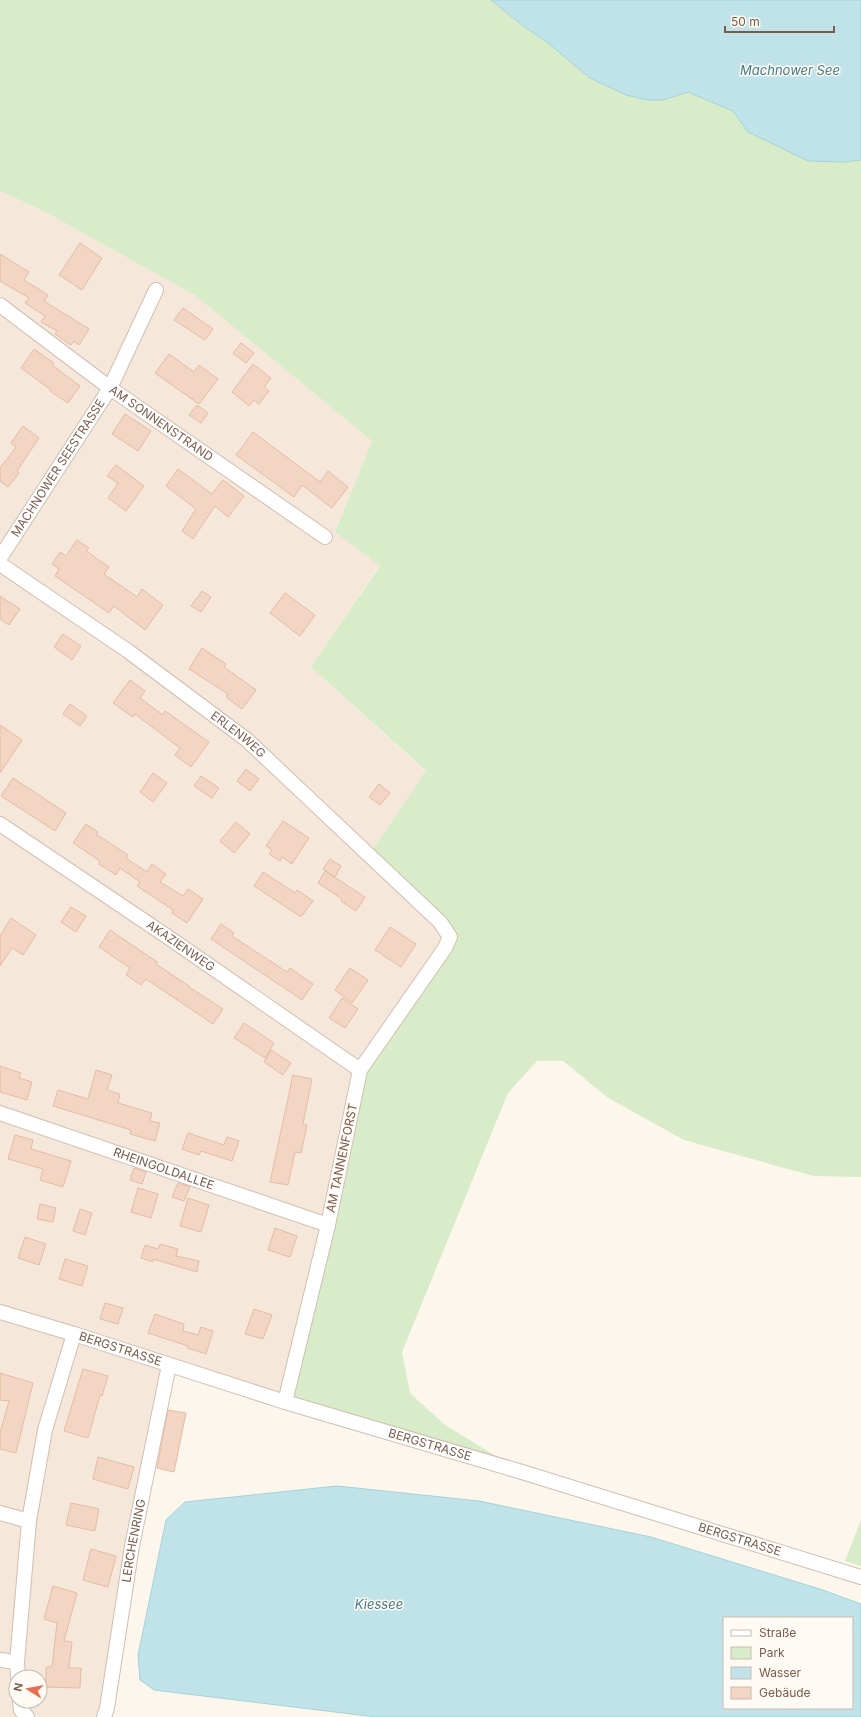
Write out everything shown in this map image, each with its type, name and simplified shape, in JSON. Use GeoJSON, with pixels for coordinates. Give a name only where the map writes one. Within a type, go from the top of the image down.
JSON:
{"type":"FeatureCollection","features":[{"type":"Feature","properties":{"kind":"street","name":"MACHNOWER SEESTRASSE"},"geometry":{"type":"LineString","coordinates":[[0,558],[110,388],[156,290]]}},
{"type":"Feature","properties":{"kind":"street","name":"AM SONNENSTRAND"},"geometry":{"type":"LineString","coordinates":[[0,305],[110,388],[325,537]]}},
{"type":"Feature","properties":{"kind":"street","name":"ERLENWEG"},"geometry":{"type":"LineString","coordinates":[[0,564],[128,650],[247,740],[440,922],[450,937]]}},
{"type":"Feature","properties":{"kind":"street","name":"AKAZIENWEG"},"geometry":{"type":"LineString","coordinates":[[0,824],[165,935],[360,1070]]}},
{"type":"Feature","properties":{"kind":"street","name":"AM TANNENFORST"},"geometry":{"type":"LineString","coordinates":[[285,1402],[328,1225],[360,1070],[445,948],[450,937]]}},
{"type":"Feature","properties":{"kind":"street","name":"RHEINGOLDALLEE"},"geometry":{"type":"LineString","coordinates":[[0,1113],[328,1225]]}},
{"type":"Feature","properties":{"kind":"street","name":"BERGSTRASSE"},"geometry":{"type":"LineString","coordinates":[[0,1312],[74,1334],[285,1402],[522,1472],[861,1577]]}},
{"type":"Feature","properties":{"kind":"street"},"geometry":{"type":"LineString","coordinates":[[17,1669],[29,1521],[45,1430],[74,1334]]}},
{"type":"Feature","properties":{"kind":"street","name":"LERCHENRING"},"geometry":{"type":"LineString","coordinates":[[104,1717],[107,1708],[132,1546],[169,1365]]}},
{"type":"Feature","properties":{"kind":"street"},"geometry":{"type":"LineString","coordinates":[[0,1513],[29,1521]]}},
{"type":"Feature","properties":{"kind":"street"},"geometry":{"type":"LineString","coordinates":[[0,1660],[17,1662]]}},
{"type":"Feature","properties":{"kind":"street"},"geometry":{"type":"LineString","coordinates":[[21,1709],[27,1717]]}},
{"type":"Feature","properties":{"kind":"shaded area"},"geometry":{"type":"Polygon","coordinates":[[[0,191],[47,213],[196,296],[372,441],[335,532],[380,565],[311,667],[426,772],[369,855],[450,937],[285,1402],[169,1365],[104,1717],[0,1717],[0,191]]]}},
{"type":"Feature","properties":{"kind":"green space"},"geometry":{"type":"Polygon","coordinates":[[[0,0],[491,0],[522,25],[548,42],[590,78],[626,95],[648,100],[663,100],[688,92],[733,111],[748,132],[808,161],[845,162],[861,160],[861,1177],[813,1176],[684,1140],[608,1098],[563,1061],[537,1061],[508,1093],[402,1352],[410,1393],[445,1425],[522,1472],[285,1402],[360,1070],[450,937],[369,855],[426,771],[311,667],[380,566],[335,532],[372,441],[196,296],[47,213],[0,191],[0,0]]]}},
{"type":"Feature","properties":{"kind":"green space"},"geometry":{"type":"Polygon","coordinates":[[[861,1520],[861,1566],[845,1561],[861,1520]]]}},
{"type":"Feature","properties":{"kind":"water","name":"Machnower See"},"geometry":{"type":"Polygon","coordinates":[[[491,0],[861,0],[861,160],[845,162],[808,161],[748,132],[733,111],[688,92],[663,100],[648,100],[626,95],[590,78],[548,43],[522,25],[491,0]]]}},
{"type":"Feature","properties":{"kind":"water","name":"Kiessee"},"geometry":{"type":"Polygon","coordinates":[[[337,1486],[479,1501],[651,1537],[823,1590],[861,1604],[861,1717],[376,1717],[154,1690],[140,1680],[138,1655],[166,1520],[185,1502],[337,1486]]]}},
{"type":"Feature","properties":{"kind":"building"},"geometry":{"type":"Polygon","coordinates":[[[80,243],[102,258],[82,290],[59,275],[80,243]]]}},
{"type":"Feature","properties":{"kind":"building"},"geometry":{"type":"Polygon","coordinates":[[[0,254],[29,272],[24,280],[48,295],[44,301],[89,329],[79,345],[74,341],[71,345],[55,334],[57,331],[41,322],[45,316],[25,303],[29,298],[0,281],[0,254]]]}},
{"type":"Feature","properties":{"kind":"building"},"geometry":{"type":"Polygon","coordinates":[[[183,308],[213,329],[205,340],[174,320],[183,308]]]}},
{"type":"Feature","properties":{"kind":"building"},"geometry":{"type":"Polygon","coordinates":[[[241,343],[254,353],[246,363],[233,353],[241,343]]]}},
{"type":"Feature","properties":{"kind":"building"},"geometry":{"type":"Polygon","coordinates":[[[34,349],[54,363],[52,365],[80,386],[68,403],[21,368],[34,349]]]}},
{"type":"Feature","properties":{"kind":"building"},"geometry":{"type":"Polygon","coordinates":[[[169,354],[194,372],[199,365],[218,379],[199,404],[155,373],[169,354]]]}},
{"type":"Feature","properties":{"kind":"building"},"geometry":{"type":"Polygon","coordinates":[[[253,364],[271,378],[264,387],[269,391],[259,404],[254,400],[249,406],[232,392],[253,364]]]}},
{"type":"Feature","properties":{"kind":"building"},"geometry":{"type":"Polygon","coordinates":[[[197,405],[208,413],[201,423],[189,415],[197,405]]]}},
{"type":"Feature","properties":{"kind":"building"},"geometry":{"type":"Polygon","coordinates":[[[125,414],[151,431],[138,451],[112,434],[125,414]]]}},
{"type":"Feature","properties":{"kind":"building"},"geometry":{"type":"Polygon","coordinates":[[[23,426],[39,438],[17,471],[19,473],[8,487],[0,481],[0,468],[16,447],[11,443],[23,426]]]}},
{"type":"Feature","properties":{"kind":"building"},"geometry":{"type":"Polygon","coordinates":[[[253,432],[320,482],[328,471],[348,487],[332,508],[302,485],[294,497],[236,455],[253,432]]]}},
{"type":"Feature","properties":{"kind":"building"},"geometry":{"type":"Polygon","coordinates":[[[116,465],[144,486],[126,511],[108,498],[118,483],[107,476],[116,465]]]}},
{"type":"Feature","properties":{"kind":"building"},"geometry":{"type":"Polygon","coordinates":[[[178,469],[212,494],[223,480],[244,496],[228,517],[215,506],[193,539],[182,531],[196,509],[166,486],[178,469]]]}},
{"type":"Feature","properties":{"kind":"building"},"geometry":{"type":"Polygon","coordinates":[[[77,540],[89,548],[86,551],[109,567],[104,574],[137,597],[142,589],[163,605],[145,630],[114,606],[109,613],[55,576],[59,569],[52,564],[60,552],[66,556],[77,540]]]}},
{"type":"Feature","properties":{"kind":"building"},"geometry":{"type":"Polygon","coordinates":[[[202,591],[211,597],[201,612],[191,606],[202,591]]]}},
{"type":"Feature","properties":{"kind":"building"},"geometry":{"type":"Polygon","coordinates":[[[285,593],[315,615],[300,636],[270,613],[285,593]]]}},
{"type":"Feature","properties":{"kind":"building"},"geometry":{"type":"Polygon","coordinates":[[[0,596],[20,609],[9,625],[0,619],[0,596]]]}},
{"type":"Feature","properties":{"kind":"building"},"geometry":{"type":"Polygon","coordinates":[[[63,634],[81,646],[72,660],[54,647],[63,634]]]}},
{"type":"Feature","properties":{"kind":"building"},"geometry":{"type":"Polygon","coordinates":[[[202,648],[226,664],[224,667],[256,690],[242,709],[226,697],[228,694],[189,669],[202,648]]]}},
{"type":"Feature","properties":{"kind":"building"},"geometry":{"type":"Polygon","coordinates":[[[130,680],[145,691],[140,698],[163,715],[165,711],[209,742],[191,767],[175,755],[180,748],[135,714],[133,717],[113,703],[130,680]]]}},
{"type":"Feature","properties":{"kind":"building"},"geometry":{"type":"Polygon","coordinates":[[[70,704],[87,716],[80,726],[63,714],[70,704]]]}},
{"type":"Feature","properties":{"kind":"building"},"geometry":{"type":"Polygon","coordinates":[[[0,725],[22,740],[0,773],[0,725]]]}},
{"type":"Feature","properties":{"kind":"building"},"geometry":{"type":"Polygon","coordinates":[[[246,769],[259,779],[250,791],[237,781],[246,769]]]}},
{"type":"Feature","properties":{"kind":"building"},"geometry":{"type":"Polygon","coordinates":[[[153,773],[167,783],[153,802],[140,792],[153,773]]]}},
{"type":"Feature","properties":{"kind":"building"},"geometry":{"type":"Polygon","coordinates":[[[201,776],[219,788],[212,798],[194,786],[201,776]]]}},
{"type":"Feature","properties":{"kind":"building"},"geometry":{"type":"Polygon","coordinates":[[[13,778],[66,813],[55,831],[1,796],[13,778]]]}},
{"type":"Feature","properties":{"kind":"building"},"geometry":{"type":"Polygon","coordinates":[[[379,784],[390,793],[380,805],[369,797],[379,784]]]}},
{"type":"Feature","properties":{"kind":"building"},"geometry":{"type":"Polygon","coordinates":[[[283,821],[309,838],[292,864],[282,857],[280,861],[269,854],[272,850],[266,846],[283,821]]]}},
{"type":"Feature","properties":{"kind":"building"},"geometry":{"type":"Polygon","coordinates":[[[236,822],[250,834],[234,853],[220,841],[236,822]]]}},
{"type":"Feature","properties":{"kind":"building"},"geometry":{"type":"Polygon","coordinates":[[[86,824],[98,832],[96,834],[128,855],[126,858],[147,872],[152,864],[166,874],[160,882],[183,896],[188,889],[203,899],[187,923],[172,913],[173,910],[137,886],[140,882],[120,868],[116,875],[99,864],[100,861],[73,843],[86,824]]]}},
{"type":"Feature","properties":{"kind":"building"},"geometry":{"type":"Polygon","coordinates":[[[330,859],[341,866],[335,877],[323,869],[330,859]]]}},
{"type":"Feature","properties":{"kind":"building"},"geometry":{"type":"Polygon","coordinates":[[[325,871],[365,897],[356,911],[341,901],[342,899],[318,883],[325,871]]]}},
{"type":"Feature","properties":{"kind":"building"},"geometry":{"type":"Polygon","coordinates":[[[263,872],[295,893],[297,890],[313,901],[301,917],[254,886],[263,872]]]}},
{"type":"Feature","properties":{"kind":"building"},"geometry":{"type":"Polygon","coordinates":[[[71,907],[86,916],[76,932],[61,922],[71,907]]]}},
{"type":"Feature","properties":{"kind":"building"},"geometry":{"type":"Polygon","coordinates":[[[11,918],[36,935],[23,955],[12,948],[0,966],[0,936],[11,918]]]}},
{"type":"Feature","properties":{"kind":"building"},"geometry":{"type":"Polygon","coordinates":[[[221,924],[234,933],[232,936],[287,972],[290,968],[313,984],[302,1000],[211,939],[221,924]]]}},
{"type":"Feature","properties":{"kind":"building"},"geometry":{"type":"Polygon","coordinates":[[[390,927],[416,944],[401,967],[375,950],[390,927]]]}},
{"type":"Feature","properties":{"kind":"building"},"geometry":{"type":"Polygon","coordinates":[[[110,930],[157,962],[156,964],[223,1009],[213,1024],[146,979],[141,985],[126,975],[130,968],[99,947],[110,930]]]}},
{"type":"Feature","properties":{"kind":"building"},"geometry":{"type":"Polygon","coordinates":[[[350,968],[368,980],[352,1003],[335,990],[350,968]]]}},
{"type":"Feature","properties":{"kind":"building"},"geometry":{"type":"Polygon","coordinates":[[[342,998],[358,1009],[345,1028],[329,1018],[342,998]]]}},
{"type":"Feature","properties":{"kind":"building"},"geometry":{"type":"Polygon","coordinates":[[[244,1023],[274,1043],[265,1058],[234,1038],[244,1023]]]}},
{"type":"Feature","properties":{"kind":"building"},"geometry":{"type":"Polygon","coordinates":[[[271,1050],[291,1063],[283,1075],[264,1062],[271,1050]]]}},
{"type":"Feature","properties":{"kind":"building"},"geometry":{"type":"Polygon","coordinates":[[[0,1066],[21,1073],[19,1078],[32,1082],[27,1100],[0,1092],[0,1066]]]}},
{"type":"Feature","properties":{"kind":"building"},"geometry":{"type":"Polygon","coordinates":[[[96,1070],[112,1075],[107,1090],[120,1094],[118,1103],[152,1113],[150,1121],[160,1123],[155,1141],[130,1134],[131,1130],[53,1106],[58,1090],[88,1099],[96,1070]]]}},
{"type":"Feature","properties":{"kind":"building"},"geometry":{"type":"Polygon","coordinates":[[[293,1075],[312,1079],[303,1124],[307,1125],[301,1153],[295,1152],[288,1185],[270,1182],[293,1075]]]}},
{"type":"Feature","properties":{"kind":"building"},"geometry":{"type":"Polygon","coordinates":[[[188,1133],[224,1145],[227,1137],[239,1141],[232,1161],[201,1151],[199,1155],[182,1149],[188,1133]]]}},
{"type":"Feature","properties":{"kind":"building"},"geometry":{"type":"Polygon","coordinates":[[[15,1135],[33,1140],[31,1149],[71,1161],[63,1187],[40,1180],[43,1169],[8,1159],[15,1135]]]}},
{"type":"Feature","properties":{"kind":"building"},"geometry":{"type":"Polygon","coordinates":[[[134,1168],[146,1172],[142,1184],[130,1180],[134,1168]]]}},
{"type":"Feature","properties":{"kind":"building"},"geometry":{"type":"Polygon","coordinates":[[[178,1183],[190,1187],[184,1201],[172,1197],[178,1183]]]}},
{"type":"Feature","properties":{"kind":"building"},"geometry":{"type":"Polygon","coordinates":[[[138,1188],[158,1194],[151,1218],[131,1212],[138,1188]]]}},
{"type":"Feature","properties":{"kind":"building"},"geometry":{"type":"Polygon","coordinates":[[[188,1198],[209,1205],[201,1232],[180,1226],[188,1198]]]}},
{"type":"Feature","properties":{"kind":"building"},"geometry":{"type":"Polygon","coordinates":[[[40,1204],[56,1208],[53,1222],[37,1219],[40,1204]]]}},
{"type":"Feature","properties":{"kind":"building"},"geometry":{"type":"Polygon","coordinates":[[[80,1209],[92,1213],[85,1235],[73,1231],[80,1209]]]}},
{"type":"Feature","properties":{"kind":"building"},"geometry":{"type":"Polygon","coordinates":[[[275,1228],[297,1236],[290,1257],[268,1250],[275,1228]]]}},
{"type":"Feature","properties":{"kind":"building"},"geometry":{"type":"Polygon","coordinates":[[[25,1237],[46,1244],[39,1265],[18,1258],[25,1237]]]}},
{"type":"Feature","properties":{"kind":"building"},"geometry":{"type":"Polygon","coordinates":[[[160,1244],[178,1249],[176,1256],[199,1261],[197,1272],[153,1259],[153,1262],[141,1258],[145,1245],[158,1249],[160,1244]]]}},
{"type":"Feature","properties":{"kind":"building"},"geometry":{"type":"Polygon","coordinates":[[[65,1259],[88,1266],[82,1286],[59,1279],[65,1259]]]}},
{"type":"Feature","properties":{"kind":"building"},"geometry":{"type":"Polygon","coordinates":[[[105,1303],[123,1308],[118,1324],[100,1319],[105,1303]]]}},
{"type":"Feature","properties":{"kind":"building"},"geometry":{"type":"Polygon","coordinates":[[[254,1309],[272,1315],[263,1339],[245,1334],[254,1309]]]}},
{"type":"Feature","properties":{"kind":"building"},"geometry":{"type":"Polygon","coordinates":[[[155,1314],[184,1324],[183,1331],[198,1335],[201,1327],[213,1331],[206,1354],[187,1348],[188,1346],[148,1333],[155,1314]]]}},
{"type":"Feature","properties":{"kind":"building"},"geometry":{"type":"Polygon","coordinates":[[[83,1369],[108,1376],[102,1396],[100,1395],[88,1438],[64,1431],[83,1369]]]}},
{"type":"Feature","properties":{"kind":"building"},"geometry":{"type":"Polygon","coordinates":[[[0,1373],[33,1383],[16,1453],[0,1449],[0,1433],[9,1401],[0,1400],[0,1373]]]}},
{"type":"Feature","properties":{"kind":"building"},"geometry":{"type":"Polygon","coordinates":[[[168,1410],[186,1413],[174,1472],[157,1468],[168,1410]]]}},
{"type":"Feature","properties":{"kind":"building"},"geometry":{"type":"Polygon","coordinates":[[[98,1457],[134,1467],[128,1489],[93,1479],[98,1457]]]}},
{"type":"Feature","properties":{"kind":"building"},"geometry":{"type":"Polygon","coordinates":[[[71,1503],[99,1509],[95,1531],[66,1525],[71,1503]]]}},
{"type":"Feature","properties":{"kind":"building"},"geometry":{"type":"Polygon","coordinates":[[[91,1549],[116,1556],[108,1587],[83,1580],[91,1549]]]}},
{"type":"Feature","properties":{"kind":"building"},"geometry":{"type":"Polygon","coordinates":[[[53,1586],[77,1593],[64,1641],[72,1642],[69,1668],[81,1668],[80,1688],[48,1687],[48,1669],[46,1669],[46,1667],[52,1667],[57,1623],[44,1619],[53,1586]]]}}]}
